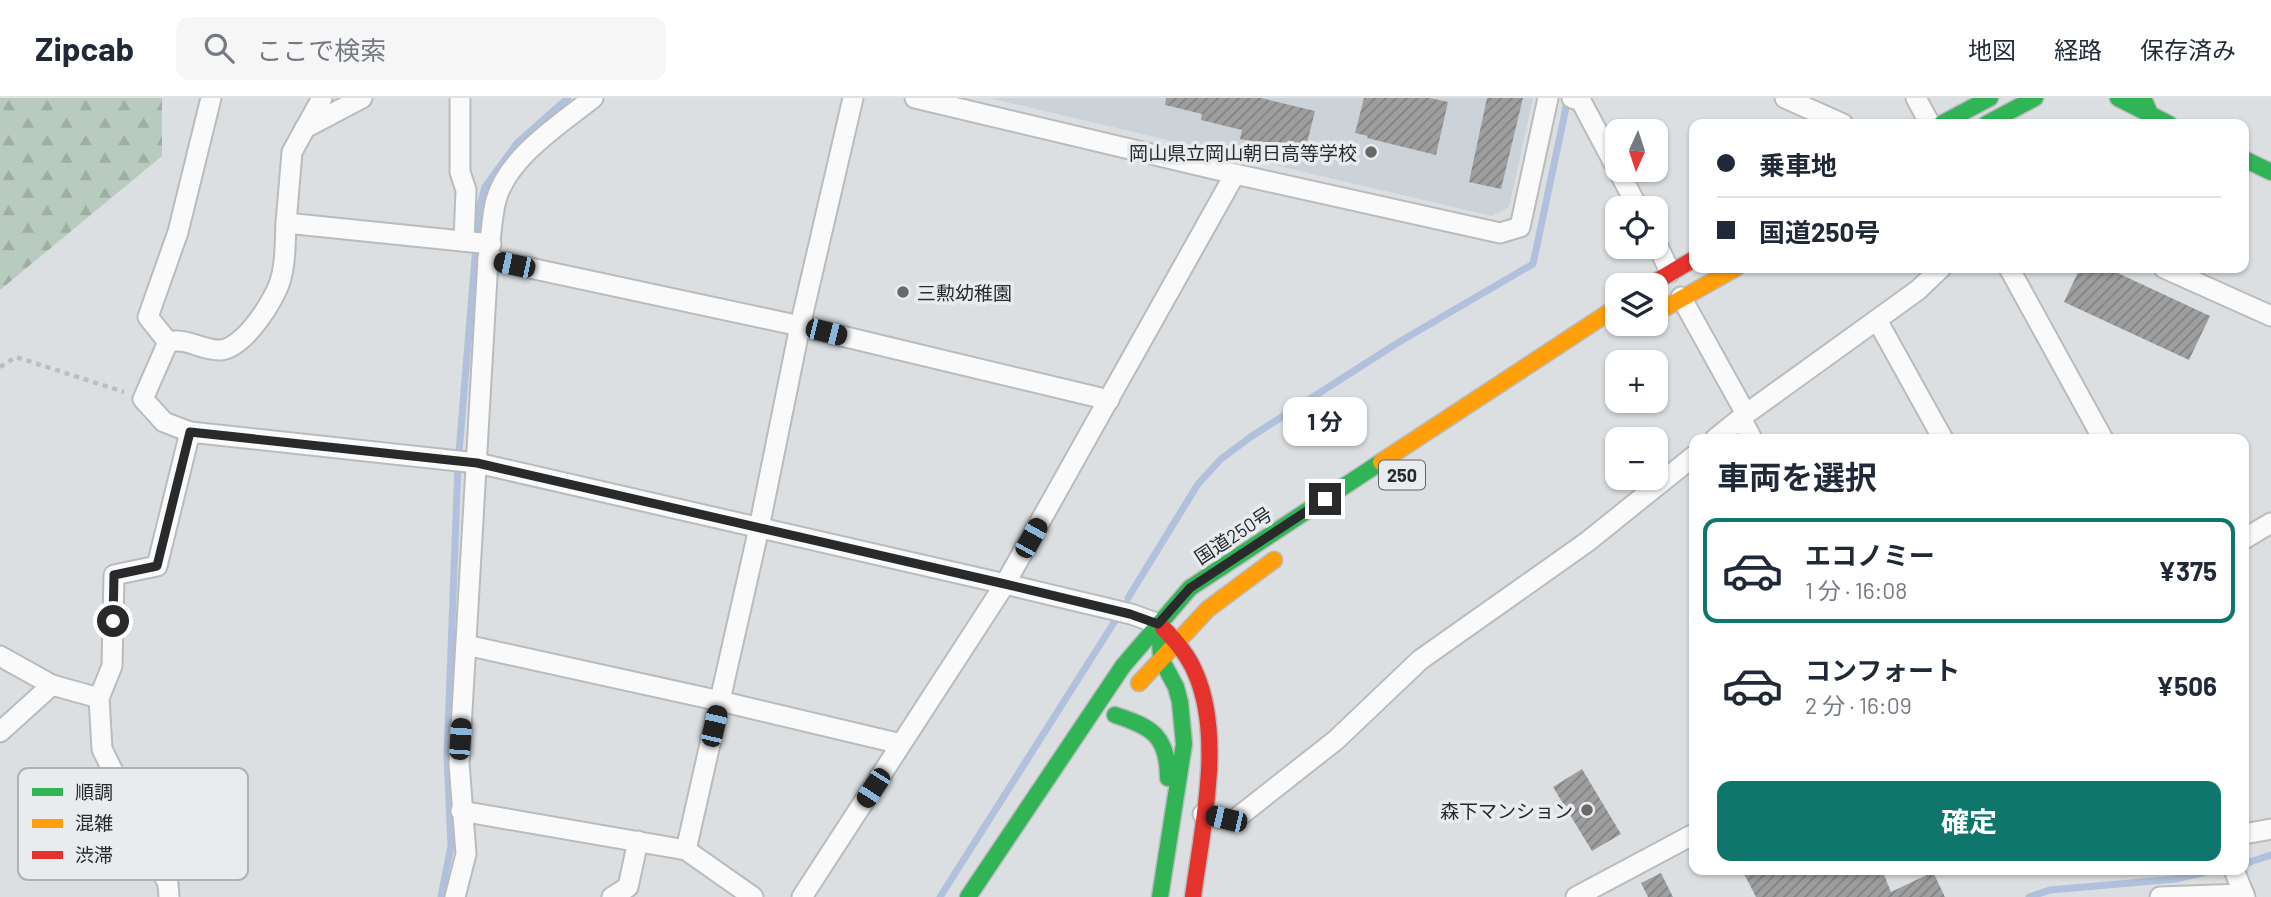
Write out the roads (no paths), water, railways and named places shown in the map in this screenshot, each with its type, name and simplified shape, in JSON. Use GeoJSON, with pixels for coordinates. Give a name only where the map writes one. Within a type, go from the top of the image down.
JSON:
{"type":"FeatureCollection","features":[{"type":"Feature","properties":{"kind":"main road"},"geometry":{"type":"LineString","coordinates":[[1951,119],[1992,98]]}},
{"type":"Feature","properties":{"kind":"main road"},"geometry":{"type":"LineString","coordinates":[[1996,119],[2035,98]]}},
{"type":"Feature","properties":{"kind":"main road"},"geometry":{"type":"LineString","coordinates":[[2118,98],[2158,119]]}},
{"type":"Feature","properties":{"kind":"main road"},"geometry":{"type":"LineString","coordinates":[[2143,98],[2151,116]]}},
{"type":"Feature","properties":{"kind":"main road"},"geometry":{"type":"LineString","coordinates":[[2249,161],[2271,172]]}},
{"type":"Feature","properties":{"kind":"main road"},"geometry":{"type":"LineString","coordinates":[[1670,272],[1689,262]]}},
{"type":"Feature","properties":{"kind":"main road"},"geometry":{"type":"LineString","coordinates":[[1668,305],[1727,273]]}},
{"type":"Feature","properties":{"kind":"main road","name":"国道250号"},"geometry":{"type":"LineString","coordinates":[[968,897],[1123,666],[1190,588],[1605,315]]}},
{"type":"Feature","properties":{"kind":"main road"},"geometry":{"type":"LineString","coordinates":[[1169,840],[1164,820],[1169,762],[1164,744],[1152,731],[1119,709],[1208,609],[1291,547]]}},
{"type":"Feature","properties":{"kind":"main road"},"geometry":{"type":"LineString","coordinates":[[1158,624],[1177,642],[1199,680],[1208,723],[1209,754],[1193,897]]}},
{"type":"Feature","properties":{"kind":"main road"},"geometry":{"type":"LineString","coordinates":[[1158,624],[1161,659],[1176,687],[1184,723],[1184,744],[1160,897]]}},
{"type":"Feature","properties":{"kind":"street"},"geometry":{"type":"LineString","coordinates":[[168,342],[148,317],[178,232],[211,98]]}},
{"type":"Feature","properties":{"kind":"street"},"geometry":{"type":"LineString","coordinates":[[322,98],[292,152],[282,277],[276,291],[251,330],[241,341],[224,350],[208,350],[177,339],[168,342],[143,399],[164,422],[190,432],[465,462],[1005,584],[1130,614],[1158,624]]}},
{"type":"Feature","properties":{"kind":"street"},"geometry":{"type":"LineString","coordinates":[[305,128],[362,98]]}},
{"type":"Feature","properties":{"kind":"street"},"geometry":{"type":"LineString","coordinates":[[455,897],[466,854],[458,762],[466,645],[465,462],[479,246],[460,172],[460,98]]}},
{"type":"Feature","properties":{"kind":"street"},"geometry":{"type":"LineString","coordinates":[[479,246],[507,177],[532,146],[593,98]]}},
{"type":"Feature","properties":{"kind":"street"},"geometry":{"type":"LineString","coordinates":[[686,850],[759,528],[800,326],[853,98]]}},
{"type":"Feature","properties":{"kind":"street"},"geometry":{"type":"LineString","coordinates":[[915,98],[1500,233],[1520,227],[1548,98]]}},
{"type":"Feature","properties":{"kind":"street"},"geometry":{"type":"LineString","coordinates":[[1785,98],[1832,119]]}},
{"type":"Feature","properties":{"kind":"street"},"geometry":{"type":"LineString","coordinates":[[1916,98],[1927,119]]}},
{"type":"Feature","properties":{"kind":"street"},"geometry":{"type":"LineString","coordinates":[[1991,119],[1992,98]]}},
{"type":"Feature","properties":{"kind":"street"},"geometry":{"type":"LineString","coordinates":[[1575,99],[1581,101],[1605,146]]}},
{"type":"Feature","properties":{"kind":"street"},"geometry":{"type":"LineString","coordinates":[[802,897],[1005,584],[1235,174]]}},
{"type":"Feature","properties":{"kind":"street"},"geometry":{"type":"LineString","coordinates":[[286,223],[479,246],[1109,400]]}},
{"type":"Feature","properties":{"kind":"street"},"geometry":{"type":"LineString","coordinates":[[1664,259],[1670,272]]}},
{"type":"Feature","properties":{"kind":"street"},"geometry":{"type":"LineString","coordinates":[[1721,434],[1918,290],[1936,273]]}},
{"type":"Feature","properties":{"kind":"street"},"geometry":{"type":"LineString","coordinates":[[2012,273],[2100,434]]}},
{"type":"Feature","properties":{"kind":"street"},"geometry":{"type":"LineString","coordinates":[[2175,273],[2271,316]]}},
{"type":"Feature","properties":{"kind":"street"},"geometry":{"type":"LineString","coordinates":[[1681,297],[1744,416],[1750,434]]}},
{"type":"Feature","properties":{"kind":"street"},"geometry":{"type":"LineString","coordinates":[[1877,320],[1940,434]]}},
{"type":"Feature","properties":{"kind":"street"},"geometry":{"type":"LineString","coordinates":[[111,768],[102,749],[99,698],[112,666],[114,575],[157,566],[190,432]]}},
{"type":"Feature","properties":{"kind":"street"},"geometry":{"type":"LineString","coordinates":[[1203,814],[1233,821],[1336,740],[1420,660],[1587,542],[1689,460]]}},
{"type":"Feature","properties":{"kind":"street"},"geometry":{"type":"LineString","coordinates":[[2249,536],[2271,523]]}},
{"type":"Feature","properties":{"kind":"street"},"geometry":{"type":"LineString","coordinates":[[466,645],[901,744]]}},
{"type":"Feature","properties":{"kind":"street"},"geometry":{"type":"LineString","coordinates":[[0,656],[52,685],[99,698]]}},
{"type":"Feature","properties":{"kind":"street"},"geometry":{"type":"LineString","coordinates":[[0,732],[52,685]]}},
{"type":"Feature","properties":{"kind":"street"},"geometry":{"type":"LineString","coordinates":[[461,811],[686,850],[753,897]]}},
{"type":"Feature","properties":{"kind":"street"},"geometry":{"type":"LineString","coordinates":[[2249,833],[2271,829]]}},
{"type":"Feature","properties":{"kind":"street"},"geometry":{"type":"LineString","coordinates":[[1576,897],[1689,837]]}},
{"type":"Feature","properties":{"kind":"street"},"geometry":{"type":"LineString","coordinates":[[612,897],[628,887],[638,841]]}},
{"type":"Feature","properties":{"kind":"street"},"geometry":{"type":"LineString","coordinates":[[2160,897],[2245,896],[2236,875]]}},
{"type":"Feature","properties":{"kind":"waterway"},"geometry":{"type":"LineString","coordinates":[[441,897],[451,846],[447,756],[458,465],[479,209],[485,187],[517,143],[568,98]]}},
{"type":"Feature","properties":{"kind":"waterway"},"geometry":{"type":"LineString","coordinates":[[1128,598],[1198,484],[1221,459],[1252,436],[1399,342],[1533,264],[1568,98]]}},
{"type":"Feature","properties":{"kind":"waterway"},"geometry":{"type":"LineString","coordinates":[[940,897],[1115,621]]}},
{"type":"Feature","properties":{"kind":"waterway"},"geometry":{"type":"LineString","coordinates":[[2249,862],[2271,855]]}},
{"type":"Feature","properties":{"kind":"waterway"},"geometry":{"type":"LineString","coordinates":[[2029,897],[2050,890],[2176,879],[2193,875]]}},
{"type":"Feature","properties":{"kind":"place","name":"岡山県立岡山朝日高等学校"},"geometry":{"type":"Point","coordinates":[1371,152]}},
{"type":"Feature","properties":{"kind":"place","name":"三勲幼稚園"},"geometry":{"type":"Point","coordinates":[903,292]}},
{"type":"Feature","properties":{"kind":"place","name":"森下マンション"},"geometry":{"type":"Point","coordinates":[1587,810]}}]}
